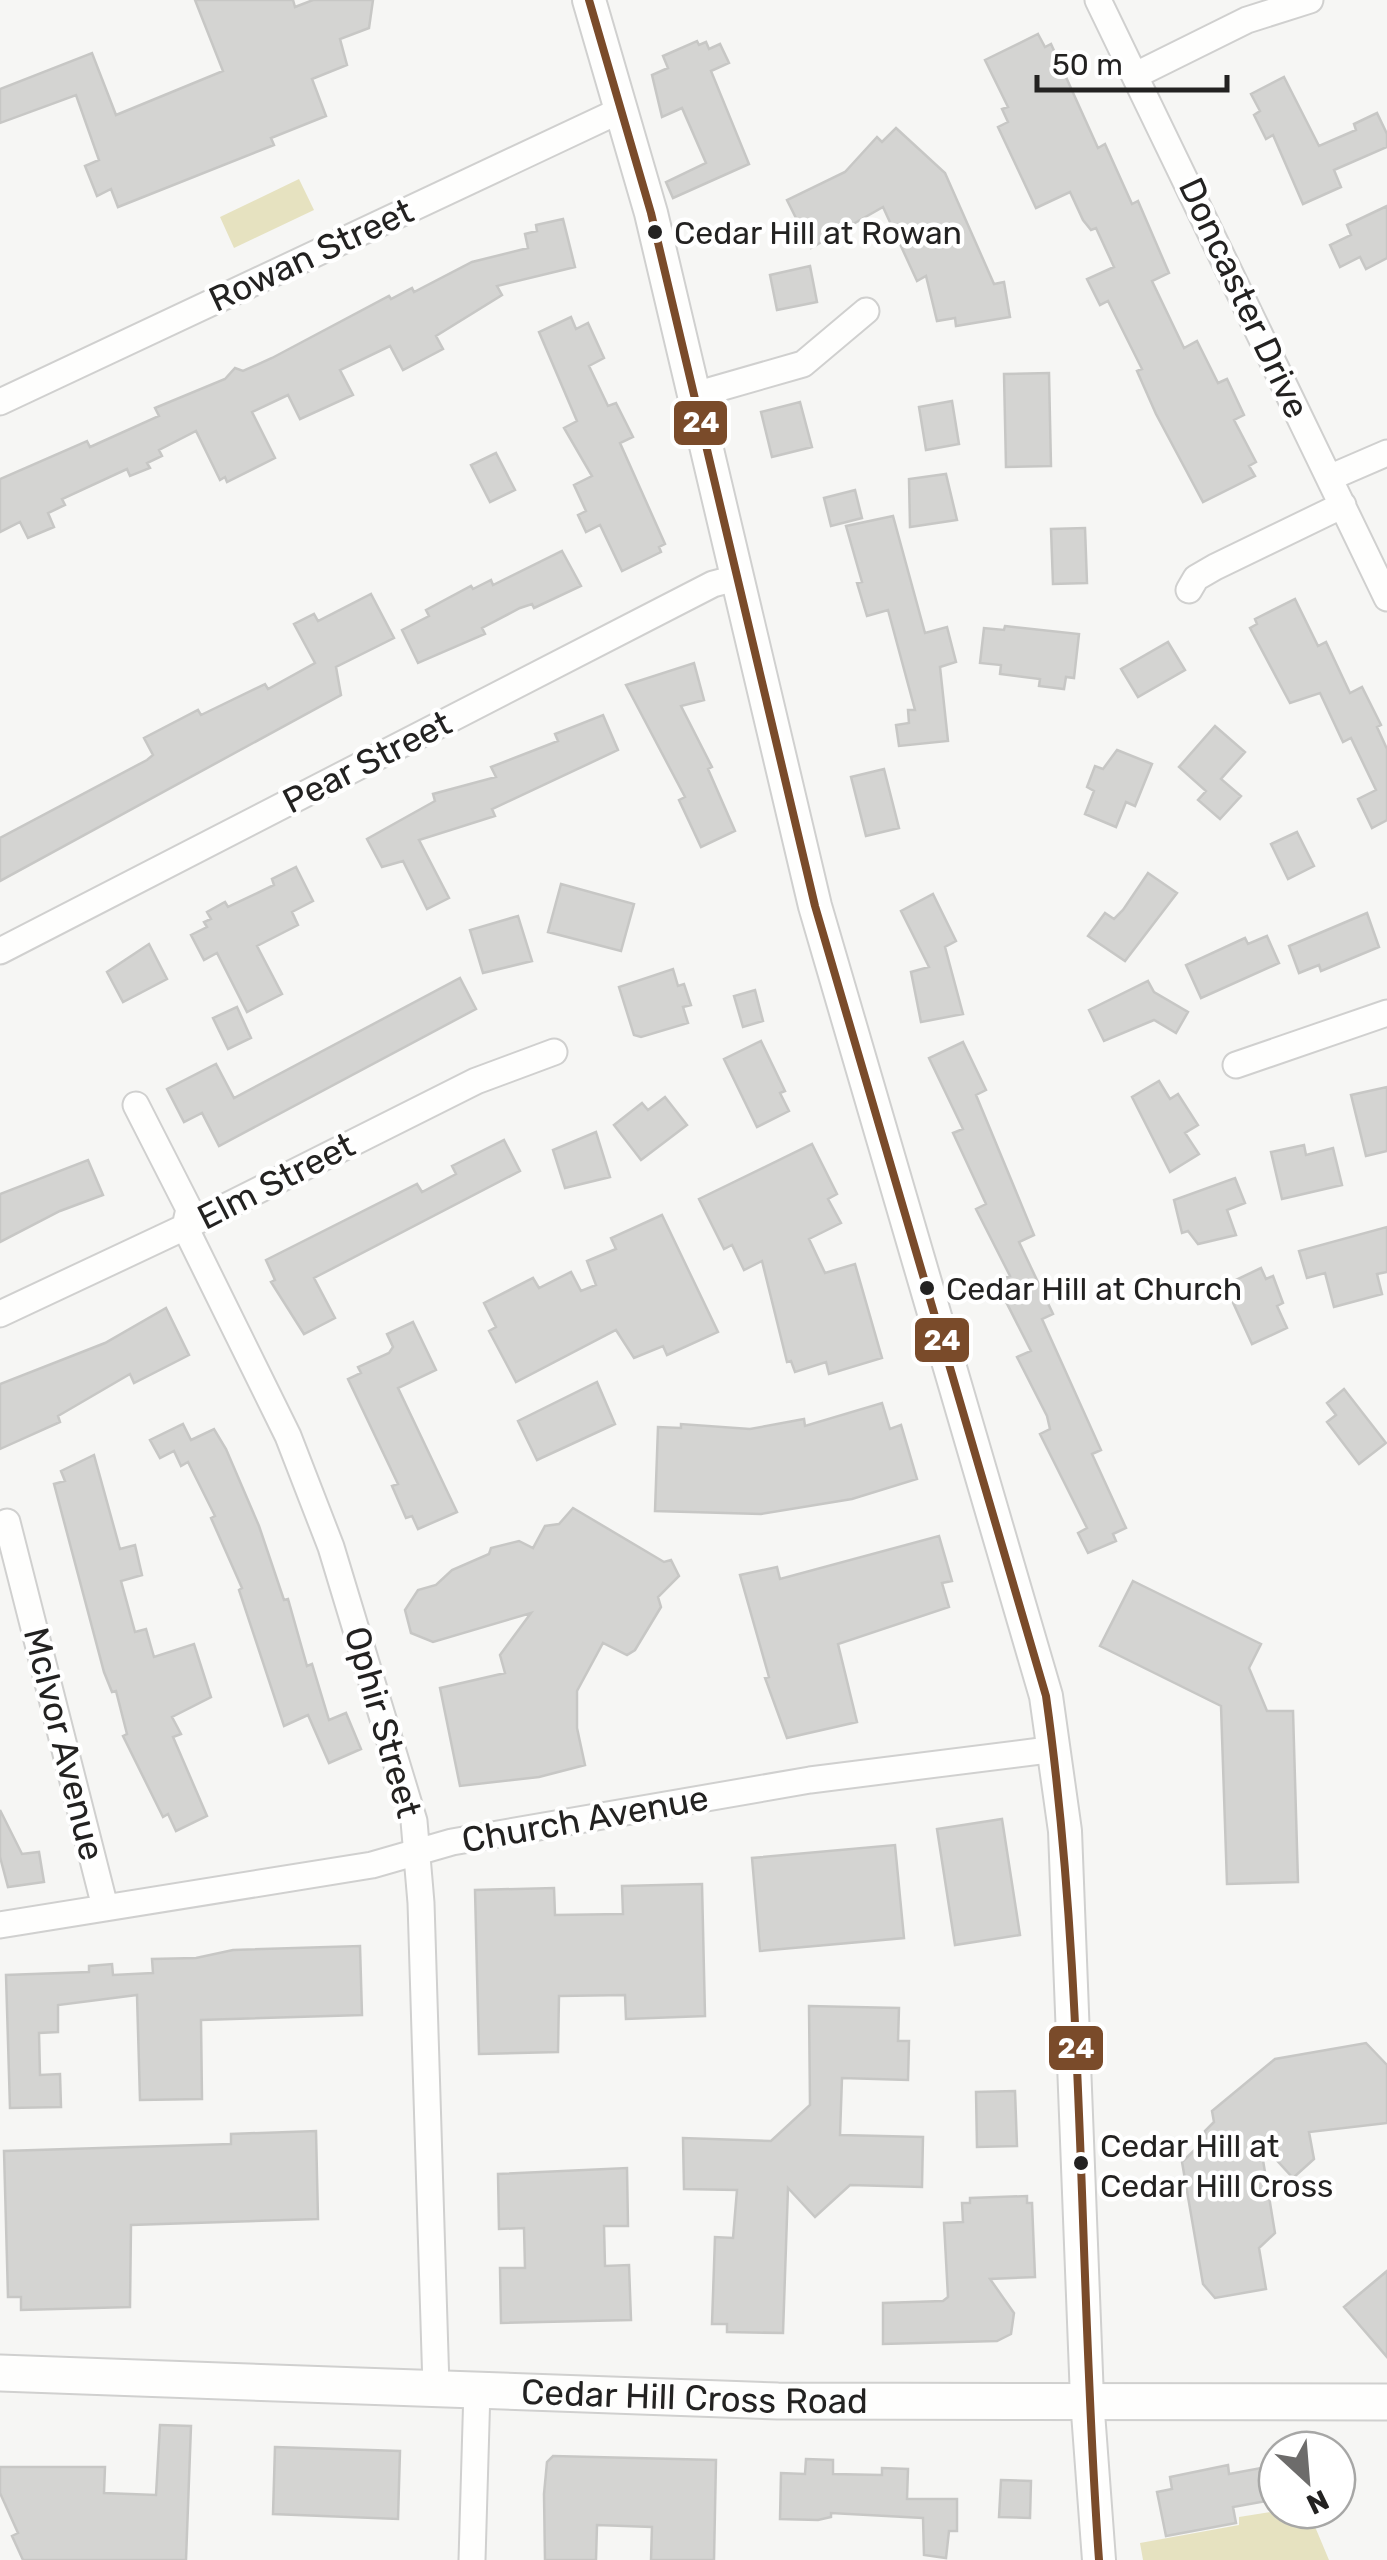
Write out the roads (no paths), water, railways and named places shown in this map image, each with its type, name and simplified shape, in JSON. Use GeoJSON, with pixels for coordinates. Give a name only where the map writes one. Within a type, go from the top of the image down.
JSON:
{"type":"FeatureCollection","features":[{"type":"Feature","properties":{"kind":"main road","name":"Cedar Hill Cross Road"},"geometry":{"type":"LineString","coordinates":[[0,2373],[778,2401],[1387,2402]]}},
{"type":"Feature","properties":{"kind":"street"},"geometry":{"type":"LineString","coordinates":[[589,0],[622,109],[694,394],[815,906],[1046,1696],[1066,1830],[1087,2399],[1099,2560]]}},
{"type":"Feature","properties":{"kind":"street","name":"Doncaster Drive"},"geometry":{"type":"LineString","coordinates":[[1098,0],[1138,74],[1387,598]]}},
{"type":"Feature","properties":{"kind":"street"},"geometry":{"type":"LineString","coordinates":[[1138,74],[1247,20],[1310,0]]}},
{"type":"Feature","properties":{"kind":"street","name":"Rowan Street"},"geometry":{"type":"LineString","coordinates":[[0,402],[622,109]]}},
{"type":"Feature","properties":{"kind":"street"},"geometry":{"type":"LineString","coordinates":[[694,394],[802,364],[866,311]]}},
{"type":"Feature","properties":{"kind":"street"},"geometry":{"type":"LineString","coordinates":[[1330,478],[1387,452]]}},
{"type":"Feature","properties":{"kind":"street"},"geometry":{"type":"LineString","coordinates":[[1188,590],[1196,578],[1216,566],[1343,505]]}},
{"type":"Feature","properties":{"kind":"street","name":"Pear Street"},"geometry":{"type":"LineString","coordinates":[[0,952],[713,584],[736,578]]}},
{"type":"Feature","properties":{"kind":"street"},"geometry":{"type":"LineString","coordinates":[[1236,1065],[1387,1013]]}},
{"type":"Feature","properties":{"kind":"street","name":"Elm Street"},"geometry":{"type":"LineString","coordinates":[[0,1314],[186,1227],[476,1081],[554,1052]]}},
{"type":"Feature","properties":{"kind":"street","name":"Ophir Street"},"geometry":{"type":"LineString","coordinates":[[136,1105],[188,1209],[186,1227],[288,1436],[331,1547],[414,1821],[436,2387]]}},
{"type":"Feature","properties":{"kind":"street","name":"McIvor Avenue"},"geometry":{"type":"LineString","coordinates":[[8,1522],[105,1907]]}},
{"type":"Feature","properties":{"kind":"street","name":"Church Avenue"},"geometry":{"type":"LineString","coordinates":[[0,1925],[372,1864],[416,1850],[810,1780],[1056,1749]]}},
{"type":"Feature","properties":{"kind":"street"},"geometry":{"type":"LineString","coordinates":[[472,2560],[477,2388]]}},
{"type":"Feature","properties":{"kind":"place","name":"Cedar Hill at Rowan"},"geometry":{"type":"Point","coordinates":[655,232]}},
{"type":"Feature","properties":{"kind":"place","name":"Cedar Hill at Church"},"geometry":{"type":"Point","coordinates":[927,1288]}},
{"type":"Feature","properties":{"kind":"place","name":"Cedar Hill at Cedar Hill Cross"},"geometry":{"type":"Point","coordinates":[1081,2163]}}]}
